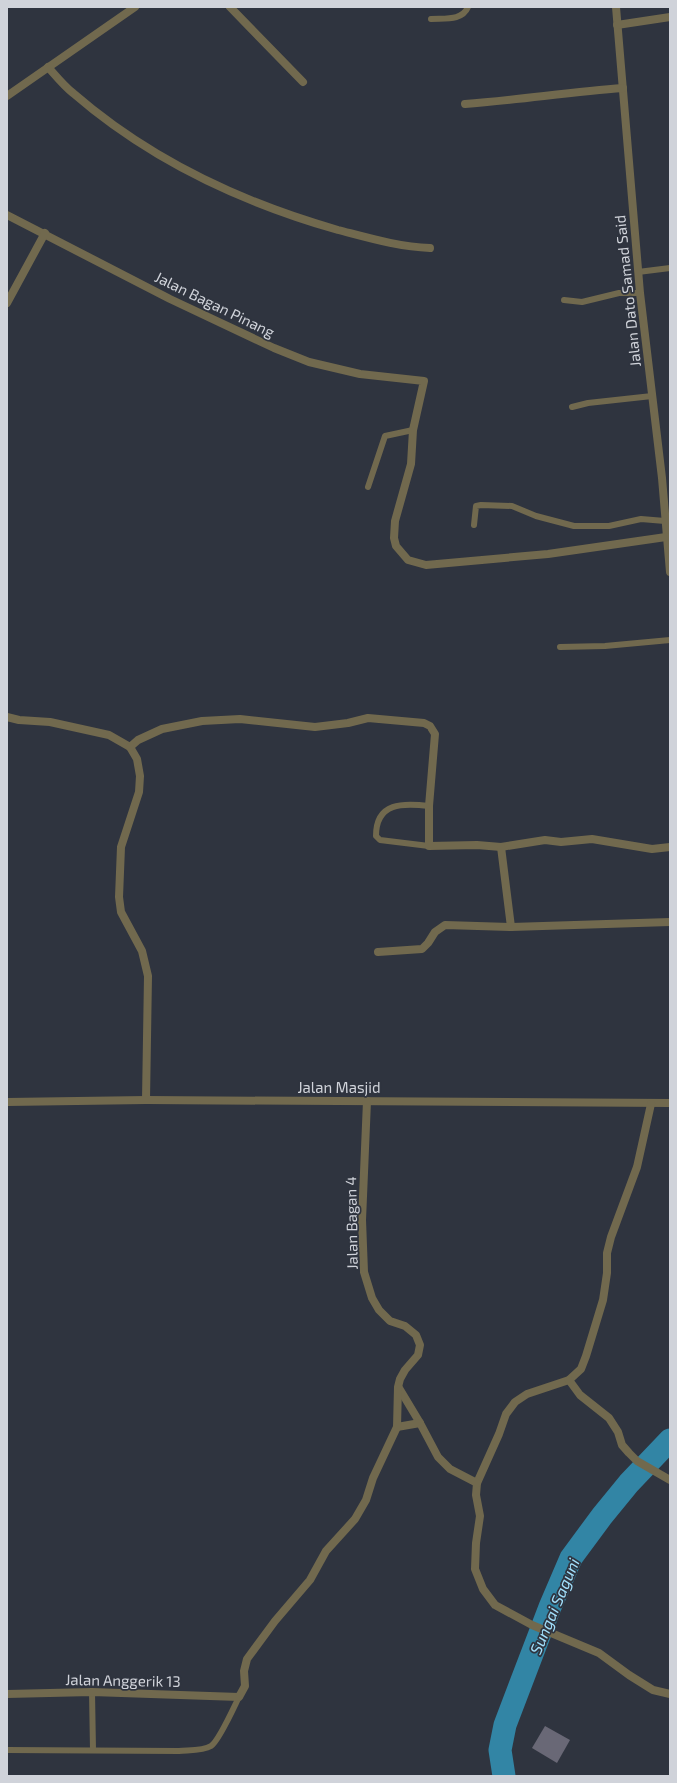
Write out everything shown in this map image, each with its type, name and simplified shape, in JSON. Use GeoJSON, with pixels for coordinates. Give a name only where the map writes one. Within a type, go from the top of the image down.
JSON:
{"type":"FeatureCollection","features":[{"type":"Feature","properties":{"kind":"street"},"geometry":{"type":"LineString","coordinates":[[7,96],[135,7]]}},
{"type":"Feature","properties":{"kind":"street"},"geometry":{"type":"LineString","coordinates":[[230,7],[303,82]]}},
{"type":"Feature","properties":{"kind":"street","name":"Jalan Dato Samad Said"},"geometry":{"type":"LineString","coordinates":[[616,7],[640,293],[670,572]]}},
{"type":"Feature","properties":{"kind":"street"},"geometry":{"type":"LineString","coordinates":[[617,26],[670,17]]}},
{"type":"Feature","properties":{"kind":"street"},"geometry":{"type":"LineString","coordinates":[[48,67],[72,93],[105,118],[166,158],[194,174],[278,210],[316,223],[405,247],[430,248]]}},
{"type":"Feature","properties":{"kind":"street"},"geometry":{"type":"LineString","coordinates":[[465,104],[519,100],[563,93],[623,88]]}},
{"type":"Feature","properties":{"kind":"street","name":"Jalan Bagan Pinang"},"geometry":{"type":"LineString","coordinates":[[7,215],[45,233],[170,299],[274,348],[309,362],[360,374],[424,381],[413,430]]}},
{"type":"Feature","properties":{"kind":"street"},"geometry":{"type":"LineString","coordinates":[[7,304],[45,233]]}},
{"type":"Feature","properties":{"kind":"street"},"geometry":{"type":"LineString","coordinates":[[413,430],[411,464],[395,521],[394,538],[396,546],[408,560],[426,565],[548,554],[666,537]]}},
{"type":"Feature","properties":{"kind":"street"},"geometry":{"type":"LineString","coordinates":[[7,717],[19,720],[50,722],[109,735],[130,747],[137,759],[140,776],[139,792],[121,847],[118,897],[121,912],[142,951],[148,976],[146,1100]]}},
{"type":"Feature","properties":{"kind":"street"},"geometry":{"type":"LineString","coordinates":[[130,747],[138,740],[162,729],[202,721],[240,719],[315,726],[348,723],[368,718],[424,723],[430,726],[435,734],[429,806],[429,846],[477,845],[501,847],[545,840],[561,842],[592,839],[652,849],[670,847]]}},
{"type":"Feature","properties":{"kind":"street"},"geometry":{"type":"LineString","coordinates":[[501,847],[511,927]]}},
{"type":"Feature","properties":{"kind":"street"},"geometry":{"type":"LineString","coordinates":[[378,952],[422,949],[435,932],[445,925],[511,927],[670,922]]}},
{"type":"Feature","properties":{"kind":"street","name":"Jalan Masjid"},"geometry":{"type":"LineString","coordinates":[[7,1102],[146,1100],[670,1103]]}},
{"type":"Feature","properties":{"kind":"street","name":"Jalan Bagan 4"},"geometry":{"type":"LineString","coordinates":[[367,1101],[362,1220],[364,1272],[372,1298],[379,1310],[390,1321],[404,1326],[416,1335],[420,1346],[418,1355],[404,1370],[398,1387]]}},
{"type":"Feature","properties":{"kind":"street"},"geometry":{"type":"LineString","coordinates":[[651,1104],[637,1167],[611,1237],[607,1253],[607,1273],[603,1300],[592,1342],[580,1369],[569,1380],[527,1394],[515,1402],[506,1414],[488,1460],[476,1483],[476,1495],[480,1516],[476,1543],[475,1569],[483,1589],[496,1605],[532,1625],[599,1653],[653,1690],[670,1694]]}},
{"type":"Feature","properties":{"kind":"street"},"geometry":{"type":"LineString","coordinates":[[569,1380],[580,1396],[610,1418],[618,1432],[622,1444],[637,1461],[670,1480]]}},
{"type":"Feature","properties":{"kind":"street"},"geometry":{"type":"LineString","coordinates":[[398,1387],[420,1423],[438,1457],[450,1469],[476,1483]]}},
{"type":"Feature","properties":{"kind":"street"},"geometry":{"type":"LineString","coordinates":[[239,1696],[245,1686],[244,1671],[247,1659],[310,1580],[326,1551],[355,1519],[366,1500],[373,1478],[397,1427],[398,1387]]}},
{"type":"Feature","properties":{"kind":"street"},"geometry":{"type":"LineString","coordinates":[[397,1427],[420,1423]]}},
{"type":"Feature","properties":{"kind":"street","name":"Jalan Anggerik 13"},"geometry":{"type":"LineString","coordinates":[[7,1694],[92,1692],[239,1696]]}},
{"type":"Feature","properties":{"kind":"lane"},"geometry":{"type":"LineString","coordinates":[[432,18],[460,17],[466,13],[468,7]]}},
{"type":"Feature","properties":{"kind":"lane"},"geometry":{"type":"LineString","coordinates":[[638,272],[670,268]]}},
{"type":"Feature","properties":{"kind":"lane"},"geometry":{"type":"LineString","coordinates":[[564,300],[582,302],[619,293],[640,293]]}},
{"type":"Feature","properties":{"kind":"lane"},"geometry":{"type":"LineString","coordinates":[[572,407],[588,403],[652,396]]}},
{"type":"Feature","properties":{"kind":"lane"},"geometry":{"type":"LineString","coordinates":[[368,487],[386,436],[388,434],[413,430]]}},
{"type":"Feature","properties":{"kind":"lane"},"geometry":{"type":"LineString","coordinates":[[474,525],[476,506],[481,505],[512,506],[536,516],[574,526],[609,526],[641,519],[665,521]]}},
{"type":"Feature","properties":{"kind":"lane"},"geometry":{"type":"LineString","coordinates":[[560,647],[606,646],[670,640]]}},
{"type":"Feature","properties":{"kind":"lane"},"geometry":{"type":"LineString","coordinates":[[429,806],[412,804],[398,805],[386,809],[380,815],[376,828],[376,836],[380,840],[429,846]]}},
{"type":"Feature","properties":{"kind":"lane"},"geometry":{"type":"LineString","coordinates":[[92,1692],[93,1750]]}},
{"type":"Feature","properties":{"kind":"lane"},"geometry":{"type":"LineString","coordinates":[[7,1750],[179,1751],[211,1746],[220,1734],[239,1696]]}},
{"type":"Feature","properties":{"kind":"building"},"geometry":{"type":"Polygon","coordinates":[[[545,1726],[570,1740],[557,1763],[532,1748],[545,1726]]]}},
{"type":"Feature","properties":{"kind":"waterway","name":"Sungai Saguni"},"geometry":{"type":"LineString","coordinates":[[504,1776],[500,1750],[505,1725],[550,1607],[571,1558],[629,1483],[670,1440]]}}]}
